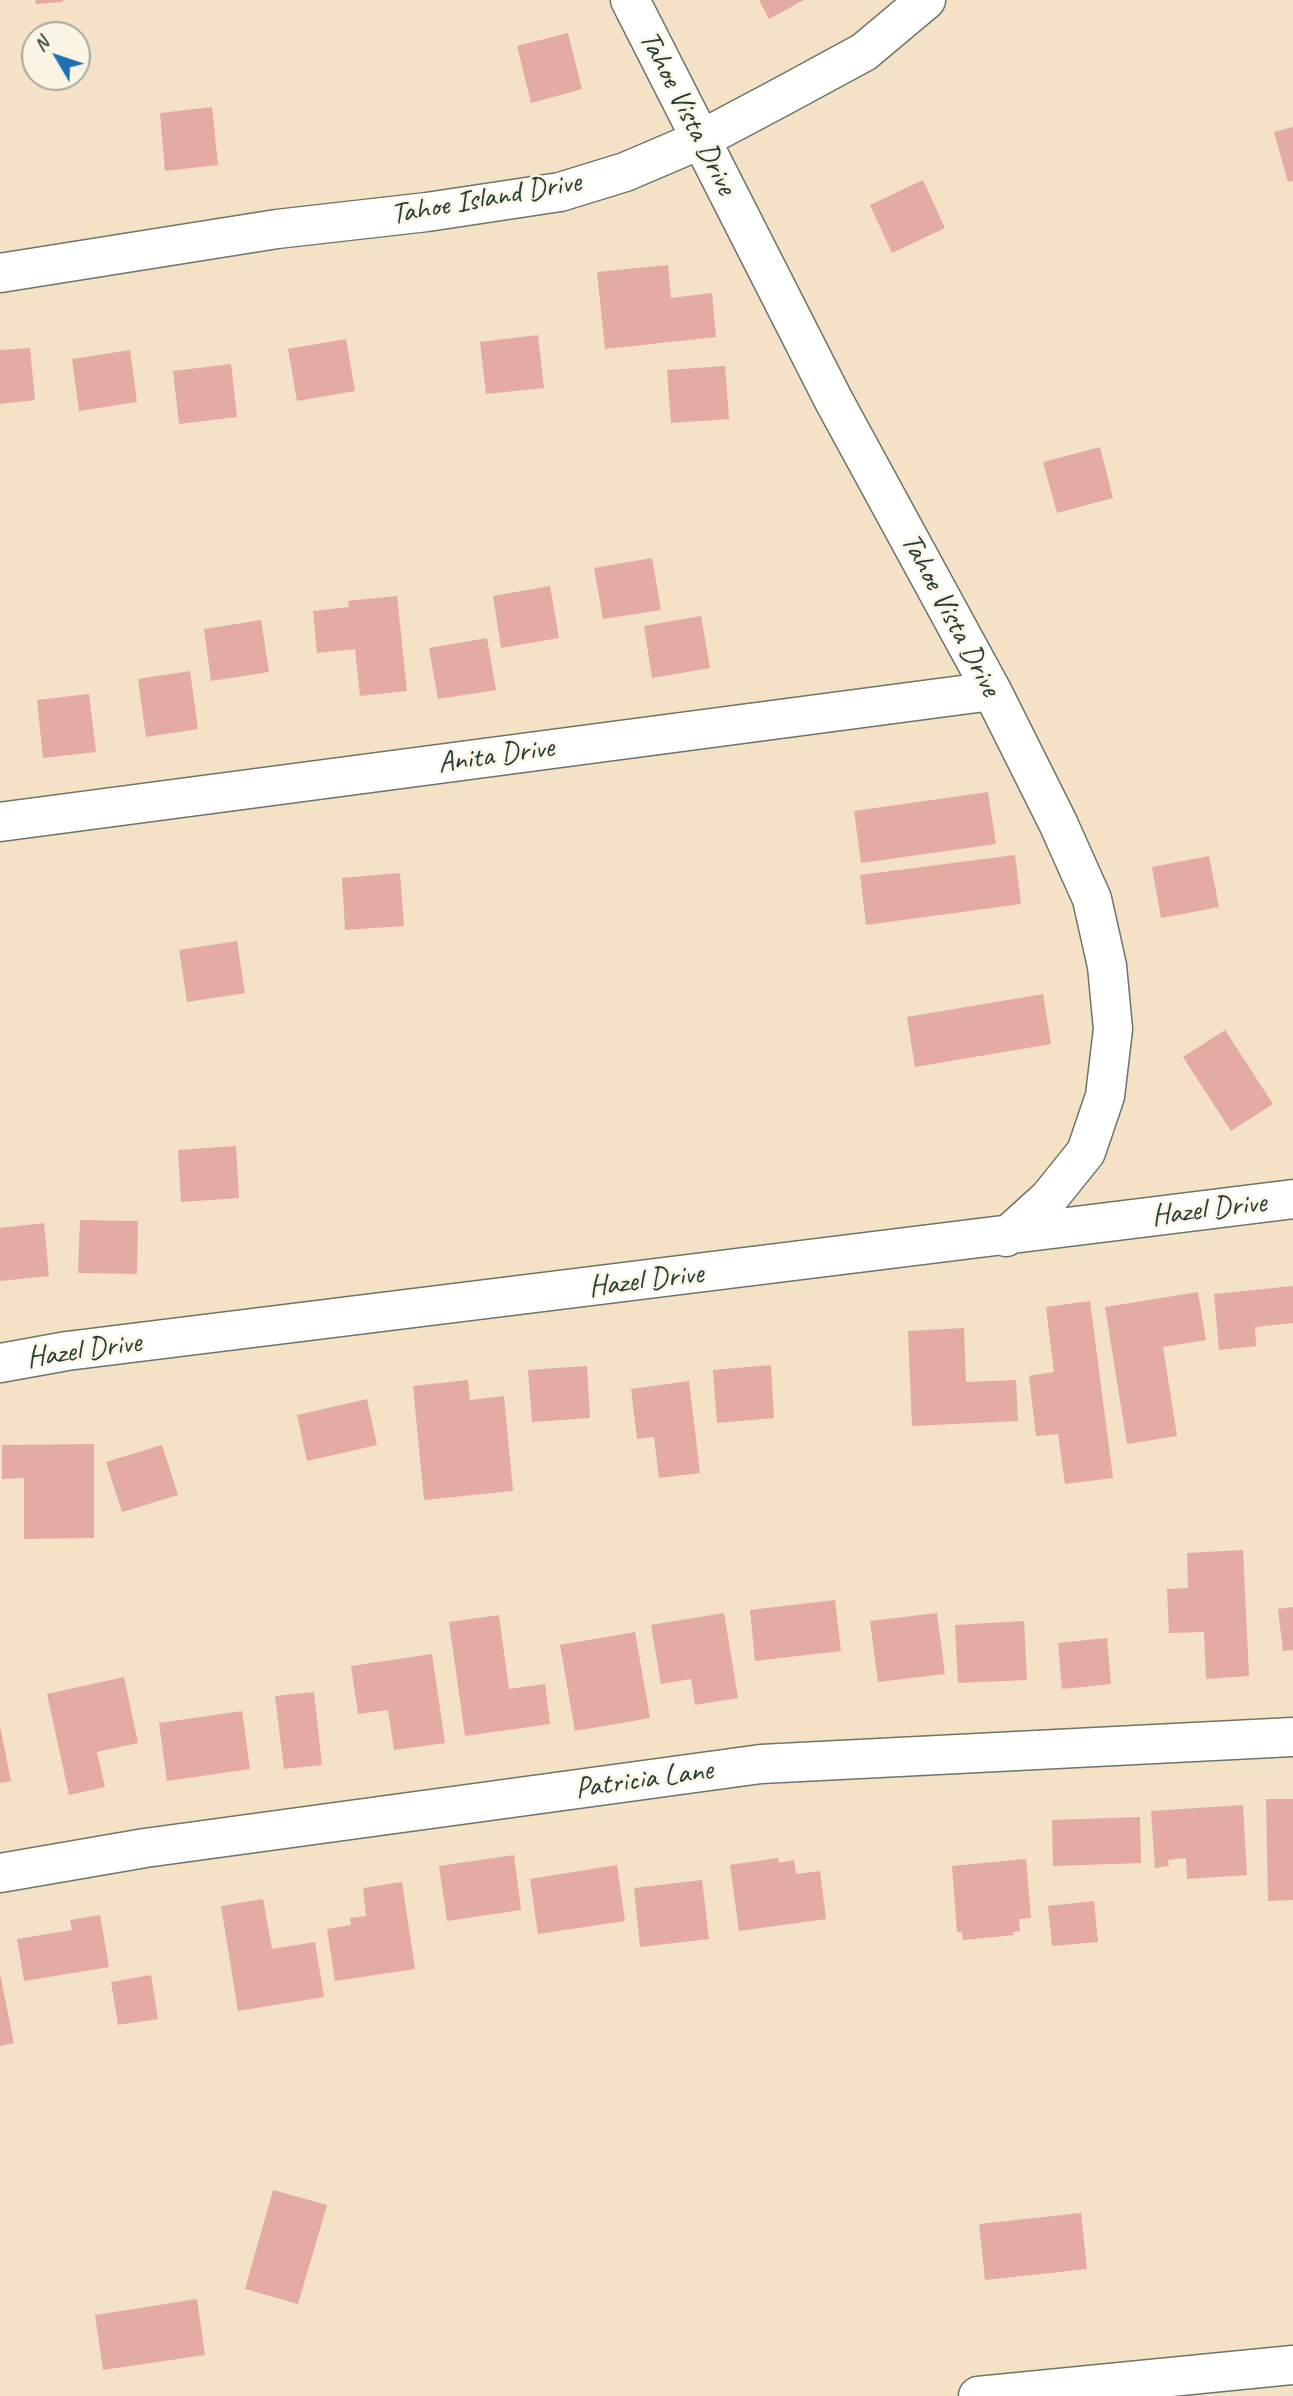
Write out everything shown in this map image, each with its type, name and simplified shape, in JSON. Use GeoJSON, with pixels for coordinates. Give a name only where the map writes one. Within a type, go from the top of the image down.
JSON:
{"type":"FeatureCollection","features":[{"type":"Feature","properties":{"kind":"street","name":"Tahoe Vista Drive"},"geometry":{"type":"LineString","coordinates":[[630,0],[834,401],[992,691],[1058,823],[1092,899],[1107,966],[1113,1029],[1105,1096],[1086,1152],[1049,1198],[1006,1237]]}},
{"type":"Feature","properties":{"kind":"street","name":"Tahoe Island Drive"},"geometry":{"type":"LineString","coordinates":[[0,273],[264,231],[427,212],[560,191],[625,172],[700,140],[864,52],[926,0]]}},
{"type":"Feature","properties":{"kind":"street","name":"Anita Drive"},"geometry":{"type":"LineString","coordinates":[[0,822],[992,691]]}},
{"type":"Feature","properties":{"kind":"street","name":"Hazel Drive"},"geometry":{"type":"LineString","coordinates":[[0,1363],[94,1348],[1006,1237],[1293,1199]]}},
{"type":"Feature","properties":{"kind":"street","name":"Patricia Lane"},"geometry":{"type":"LineString","coordinates":[[0,1873],[145,1849],[761,1764],[1293,1737]]}},
{"type":"Feature","properties":{"kind":"street"},"geometry":{"type":"LineString","coordinates":[[978,2396],[1293,2365]]}},
{"type":"Feature","properties":{"kind":"building"},"geometry":{"type":"Polygon","coordinates":[[[35,0],[63,0],[63,2],[36,4],[35,0]]]}},
{"type":"Feature","properties":{"kind":"building"},"geometry":{"type":"Polygon","coordinates":[[[759,0],[804,0],[769,19],[759,0]]]}},
{"type":"Feature","properties":{"kind":"building"},"geometry":{"type":"Polygon","coordinates":[[[568,33],[582,89],[531,103],[517,46],[568,33]]]}},
{"type":"Feature","properties":{"kind":"building"},"geometry":{"type":"Polygon","coordinates":[[[212,107],[218,165],[165,171],[160,113],[212,107]]]}},
{"type":"Feature","properties":{"kind":"building"},"geometry":{"type":"Polygon","coordinates":[[[1293,127],[1293,181],[1288,182],[1274,132],[1293,127]]]}},
{"type":"Feature","properties":{"kind":"building"},"geometry":{"type":"Polygon","coordinates":[[[923,180],[945,228],[892,253],[870,205],[923,180]]]}},
{"type":"Feature","properties":{"kind":"building"},"geometry":{"type":"Polygon","coordinates":[[[668,265],[671,298],[712,293],[716,337],[605,349],[597,272],[668,265]]]}},
{"type":"Feature","properties":{"kind":"building"},"geometry":{"type":"Polygon","coordinates":[[[538,335],[544,388],[486,394],[480,342],[538,335]]]}},
{"type":"Feature","properties":{"kind":"building"},"geometry":{"type":"Polygon","coordinates":[[[346,339],[355,391],[297,401],[288,349],[346,339]]]}},
{"type":"Feature","properties":{"kind":"building"},"geometry":{"type":"Polygon","coordinates":[[[30,348],[35,400],[0,404],[0,350],[30,348]]]}},
{"type":"Feature","properties":{"kind":"building"},"geometry":{"type":"Polygon","coordinates":[[[130,350],[137,402],[79,411],[72,359],[130,350]]]}},
{"type":"Feature","properties":{"kind":"building"},"geometry":{"type":"Polygon","coordinates":[[[231,364],[237,417],[179,424],[173,371],[231,364]]]}},
{"type":"Feature","properties":{"kind":"building"},"geometry":{"type":"Polygon","coordinates":[[[725,366],[729,419],[671,423],[667,370],[725,366]]]}},
{"type":"Feature","properties":{"kind":"building"},"geometry":{"type":"Polygon","coordinates":[[[1100,447],[1113,498],[1057,513],[1043,462],[1100,447]]]}},
{"type":"Feature","properties":{"kind":"building"},"geometry":{"type":"Polygon","coordinates":[[[652,558],[661,610],[603,619],[594,568],[652,558]]]}},
{"type":"Feature","properties":{"kind":"building"},"geometry":{"type":"Polygon","coordinates":[[[550,586],[559,638],[501,648],[493,596],[550,586]]]}},
{"type":"Feature","properties":{"kind":"building"},"geometry":{"type":"Polygon","coordinates":[[[397,596],[407,691],[360,696],[355,649],[317,653],[313,611],[349,607],[348,601],[397,596]]]}},
{"type":"Feature","properties":{"kind":"building"},"geometry":{"type":"Polygon","coordinates":[[[701,616],[710,668],[652,678],[644,626],[701,616]]]}},
{"type":"Feature","properties":{"kind":"building"},"geometry":{"type":"Polygon","coordinates":[[[261,620],[269,672],[211,681],[204,629],[261,620]]]}},
{"type":"Feature","properties":{"kind":"building"},"geometry":{"type":"Polygon","coordinates":[[[487,638],[496,690],[438,699],[429,648],[487,638]]]}},
{"type":"Feature","properties":{"kind":"building"},"geometry":{"type":"Polygon","coordinates":[[[190,671],[198,729],[146,737],[138,679],[190,671]]]}},
{"type":"Feature","properties":{"kind":"building"},"geometry":{"type":"Polygon","coordinates":[[[89,694],[96,752],[43,758],[37,700],[89,694]]]}},
{"type":"Feature","properties":{"kind":"building"},"geometry":{"type":"Polygon","coordinates":[[[988,792],[996,844],[861,863],[854,811],[988,792]]]}},
{"type":"Feature","properties":{"kind":"building"},"geometry":{"type":"Polygon","coordinates":[[[1015,855],[1021,904],[866,925],[860,875],[1015,855]]]}},
{"type":"Feature","properties":{"kind":"building"},"geometry":{"type":"Polygon","coordinates":[[[1209,856],[1219,907],[1161,918],[1152,867],[1209,856]]]}},
{"type":"Feature","properties":{"kind":"building"},"geometry":{"type":"Polygon","coordinates":[[[400,873],[404,926],[345,930],[342,878],[400,873]]]}},
{"type":"Feature","properties":{"kind":"building"},"geometry":{"type":"Polygon","coordinates":[[[237,941],[245,993],[187,1002],[179,950],[237,941]]]}},
{"type":"Feature","properties":{"kind":"building"},"geometry":{"type":"Polygon","coordinates":[[[1043,994],[1051,1044],[915,1067],[907,1017],[1043,994]]]}},
{"type":"Feature","properties":{"kind":"building"},"geometry":{"type":"Polygon","coordinates":[[[1225,1030],[1273,1104],[1231,1131],[1183,1057],[1225,1030]]]}},
{"type":"Feature","properties":{"kind":"building"},"geometry":{"type":"Polygon","coordinates":[[[236,1146],[239,1198],[181,1202],[178,1150],[236,1146]]]}},
{"type":"Feature","properties":{"kind":"building"},"geometry":{"type":"Polygon","coordinates":[[[80,1220],[138,1221],[137,1274],[78,1273],[80,1220]]]}},
{"type":"Feature","properties":{"kind":"building"},"geometry":{"type":"Polygon","coordinates":[[[44,1223],[49,1276],[0,1281],[0,1228],[44,1223]]]}},
{"type":"Feature","properties":{"kind":"building"},"geometry":{"type":"Polygon","coordinates":[[[1293,1286],[1293,1323],[1255,1327],[1256,1346],[1219,1350],[1214,1294],[1293,1286]]]}},
{"type":"Feature","properties":{"kind":"building"},"geometry":{"type":"Polygon","coordinates":[[[1198,1292],[1206,1340],[1163,1347],[1177,1436],[1127,1444],[1105,1307],[1198,1292]]]}},
{"type":"Feature","properties":{"kind":"building"},"geometry":{"type":"Polygon","coordinates":[[[1090,1301],[1113,1478],[1065,1484],[1058,1434],[1036,1436],[1029,1376],[1054,1372],[1046,1307],[1090,1301]]]}},
{"type":"Feature","properties":{"kind":"building"},"geometry":{"type":"Polygon","coordinates":[[[964,1328],[966,1382],[1016,1380],[1018,1421],[912,1426],[908,1331],[964,1328]]]}},
{"type":"Feature","properties":{"kind":"building"},"geometry":{"type":"Polygon","coordinates":[[[771,1365],[774,1418],[717,1423],[713,1370],[771,1365]]]}},
{"type":"Feature","properties":{"kind":"building"},"geometry":{"type":"Polygon","coordinates":[[[587,1366],[590,1418],[532,1422],[528,1370],[587,1366]]]}},
{"type":"Feature","properties":{"kind":"building"},"geometry":{"type":"Polygon","coordinates":[[[468,1380],[470,1400],[504,1396],[513,1491],[424,1500],[413,1386],[468,1380]]]}},
{"type":"Feature","properties":{"kind":"building"},"geometry":{"type":"Polygon","coordinates":[[[689,1381],[700,1473],[659,1478],[654,1437],[637,1439],[631,1389],[689,1381]]]}},
{"type":"Feature","properties":{"kind":"building"},"geometry":{"type":"Polygon","coordinates":[[[367,1399],[377,1445],[307,1461],[297,1415],[367,1399]]]}},
{"type":"Feature","properties":{"kind":"building"},"geometry":{"type":"Polygon","coordinates":[[[94,1444],[94,1538],[24,1539],[24,1478],[2,1479],[2,1445],[94,1444]]]}},
{"type":"Feature","properties":{"kind":"building"},"geometry":{"type":"Polygon","coordinates":[[[162,1445],[178,1495],[122,1512],[106,1462],[162,1445]]]}},
{"type":"Feature","properties":{"kind":"building"},"geometry":{"type":"Polygon","coordinates":[[[1243,1550],[1249,1676],[1206,1679],[1204,1632],[1169,1633],[1167,1589],[1188,1588],[1187,1553],[1243,1550]]]}},
{"type":"Feature","properties":{"kind":"building"},"geometry":{"type":"Polygon","coordinates":[[[835,1600],[841,1651],[755,1661],[750,1610],[835,1600]]]}},
{"type":"Feature","properties":{"kind":"building"},"geometry":{"type":"Polygon","coordinates":[[[1293,1607],[1293,1650],[1283,1651],[1278,1609],[1293,1607]]]}},
{"type":"Feature","properties":{"kind":"building"},"geometry":{"type":"Polygon","coordinates":[[[724,1613],[738,1698],[695,1705],[691,1679],[661,1684],[651,1625],[724,1613]]]}},
{"type":"Feature","properties":{"kind":"building"},"geometry":{"type":"Polygon","coordinates":[[[937,1613],[945,1674],[878,1682],[870,1621],[937,1613]]]}},
{"type":"Feature","properties":{"kind":"building"},"geometry":{"type":"Polygon","coordinates":[[[499,1615],[509,1689],[545,1684],[550,1724],[465,1736],[449,1622],[499,1615]]]}},
{"type":"Feature","properties":{"kind":"building"},"geometry":{"type":"Polygon","coordinates":[[[1024,1621],[1027,1680],[958,1683],[955,1625],[1024,1621]]]}},
{"type":"Feature","properties":{"kind":"building"},"geometry":{"type":"Polygon","coordinates":[[[635,1632],[650,1718],[575,1731],[560,1645],[635,1632]]]}},
{"type":"Feature","properties":{"kind":"building"},"geometry":{"type":"Polygon","coordinates":[[[1107,1638],[1111,1684],[1062,1689],[1058,1643],[1107,1638]]]}},
{"type":"Feature","properties":{"kind":"building"},"geometry":{"type":"Polygon","coordinates":[[[432,1654],[445,1743],[394,1750],[388,1710],[358,1714],[351,1666],[432,1654]]]}},
{"type":"Feature","properties":{"kind":"building"},"geometry":{"type":"Polygon","coordinates":[[[124,1677],[138,1743],[97,1752],[105,1787],[69,1795],[47,1694],[124,1677]]]}},
{"type":"Feature","properties":{"kind":"building"},"geometry":{"type":"Polygon","coordinates":[[[314,1692],[322,1765],[284,1769],[275,1696],[314,1692]]]}},
{"type":"Feature","properties":{"kind":"building"},"geometry":{"type":"Polygon","coordinates":[[[242,1711],[250,1769],[167,1781],[159,1723],[242,1711]]]}},
{"type":"Feature","properties":{"kind":"building"},"geometry":{"type":"Polygon","coordinates":[[[0,1726],[11,1781],[0,1783],[0,1726]]]}},
{"type":"Feature","properties":{"kind":"building"},"geometry":{"type":"Polygon","coordinates":[[[1266,1799],[1293,1799],[1293,1900],[1268,1901],[1266,1799]]]}},
{"type":"Feature","properties":{"kind":"building"},"geometry":{"type":"Polygon","coordinates":[[[1243,1805],[1247,1875],[1187,1879],[1186,1858],[1168,1860],[1169,1866],[1155,1868],[1151,1811],[1243,1805]]]}},
{"type":"Feature","properties":{"kind":"building"},"geometry":{"type":"Polygon","coordinates":[[[1140,1817],[1141,1863],[1053,1866],[1052,1820],[1140,1817]]]}},
{"type":"Feature","properties":{"kind":"building"},"geometry":{"type":"Polygon","coordinates":[[[514,1855],[521,1910],[447,1921],[439,1866],[514,1855]]]}},
{"type":"Feature","properties":{"kind":"building"},"geometry":{"type":"Polygon","coordinates":[[[778,1858],[779,1863],[794,1860],[796,1874],[820,1871],[826,1919],[739,1931],[730,1865],[778,1858]]]}},
{"type":"Feature","properties":{"kind":"building"},"geometry":{"type":"Polygon","coordinates":[[[1026,1859],[1031,1918],[1019,1919],[1020,1931],[1013,1932],[1014,1935],[963,1940],[962,1932],[957,1932],[952,1866],[1026,1859]]]}},
{"type":"Feature","properties":{"kind":"building"},"geometry":{"type":"Polygon","coordinates":[[[617,1865],[625,1921],[538,1934],[530,1879],[617,1865]]]}},
{"type":"Feature","properties":{"kind":"building"},"geometry":{"type":"Polygon","coordinates":[[[702,1880],[709,1939],[640,1947],[634,1888],[702,1880]]]}},
{"type":"Feature","properties":{"kind":"building"},"geometry":{"type":"Polygon","coordinates":[[[402,1882],[415,1969],[335,1981],[327,1929],[351,1925],[350,1918],[366,1916],[363,1888],[402,1882]]]}},
{"type":"Feature","properties":{"kind":"building"},"geometry":{"type":"Polygon","coordinates":[[[263,1899],[272,1949],[315,1942],[324,1997],[238,2011],[221,1906],[263,1899]]]}},
{"type":"Feature","properties":{"kind":"building"},"geometry":{"type":"Polygon","coordinates":[[[1094,1901],[1098,1942],[1052,1946],[1048,1906],[1094,1901]]]}},
{"type":"Feature","properties":{"kind":"building"},"geometry":{"type":"Polygon","coordinates":[[[100,1915],[109,1967],[24,1981],[17,1939],[72,1930],[70,1920],[100,1915]]]}},
{"type":"Feature","properties":{"kind":"building"},"geometry":{"type":"Polygon","coordinates":[[[0,1974],[14,2043],[0,2046],[0,1974]]]}},
{"type":"Feature","properties":{"kind":"building"},"geometry":{"type":"Polygon","coordinates":[[[151,1975],[158,2019],[118,2025],[111,1982],[151,1975]]]}},
{"type":"Feature","properties":{"kind":"building"},"geometry":{"type":"Polygon","coordinates":[[[273,2190],[327,2205],[298,2304],[245,2289],[273,2190]]]}},
{"type":"Feature","properties":{"kind":"building"},"geometry":{"type":"Polygon","coordinates":[[[1081,2213],[1087,2269],[985,2280],[979,2224],[1081,2213]]]}},
{"type":"Feature","properties":{"kind":"building"},"geometry":{"type":"Polygon","coordinates":[[[197,2299],[205,2355],[103,2370],[95,2315],[197,2299]]]}}]}
